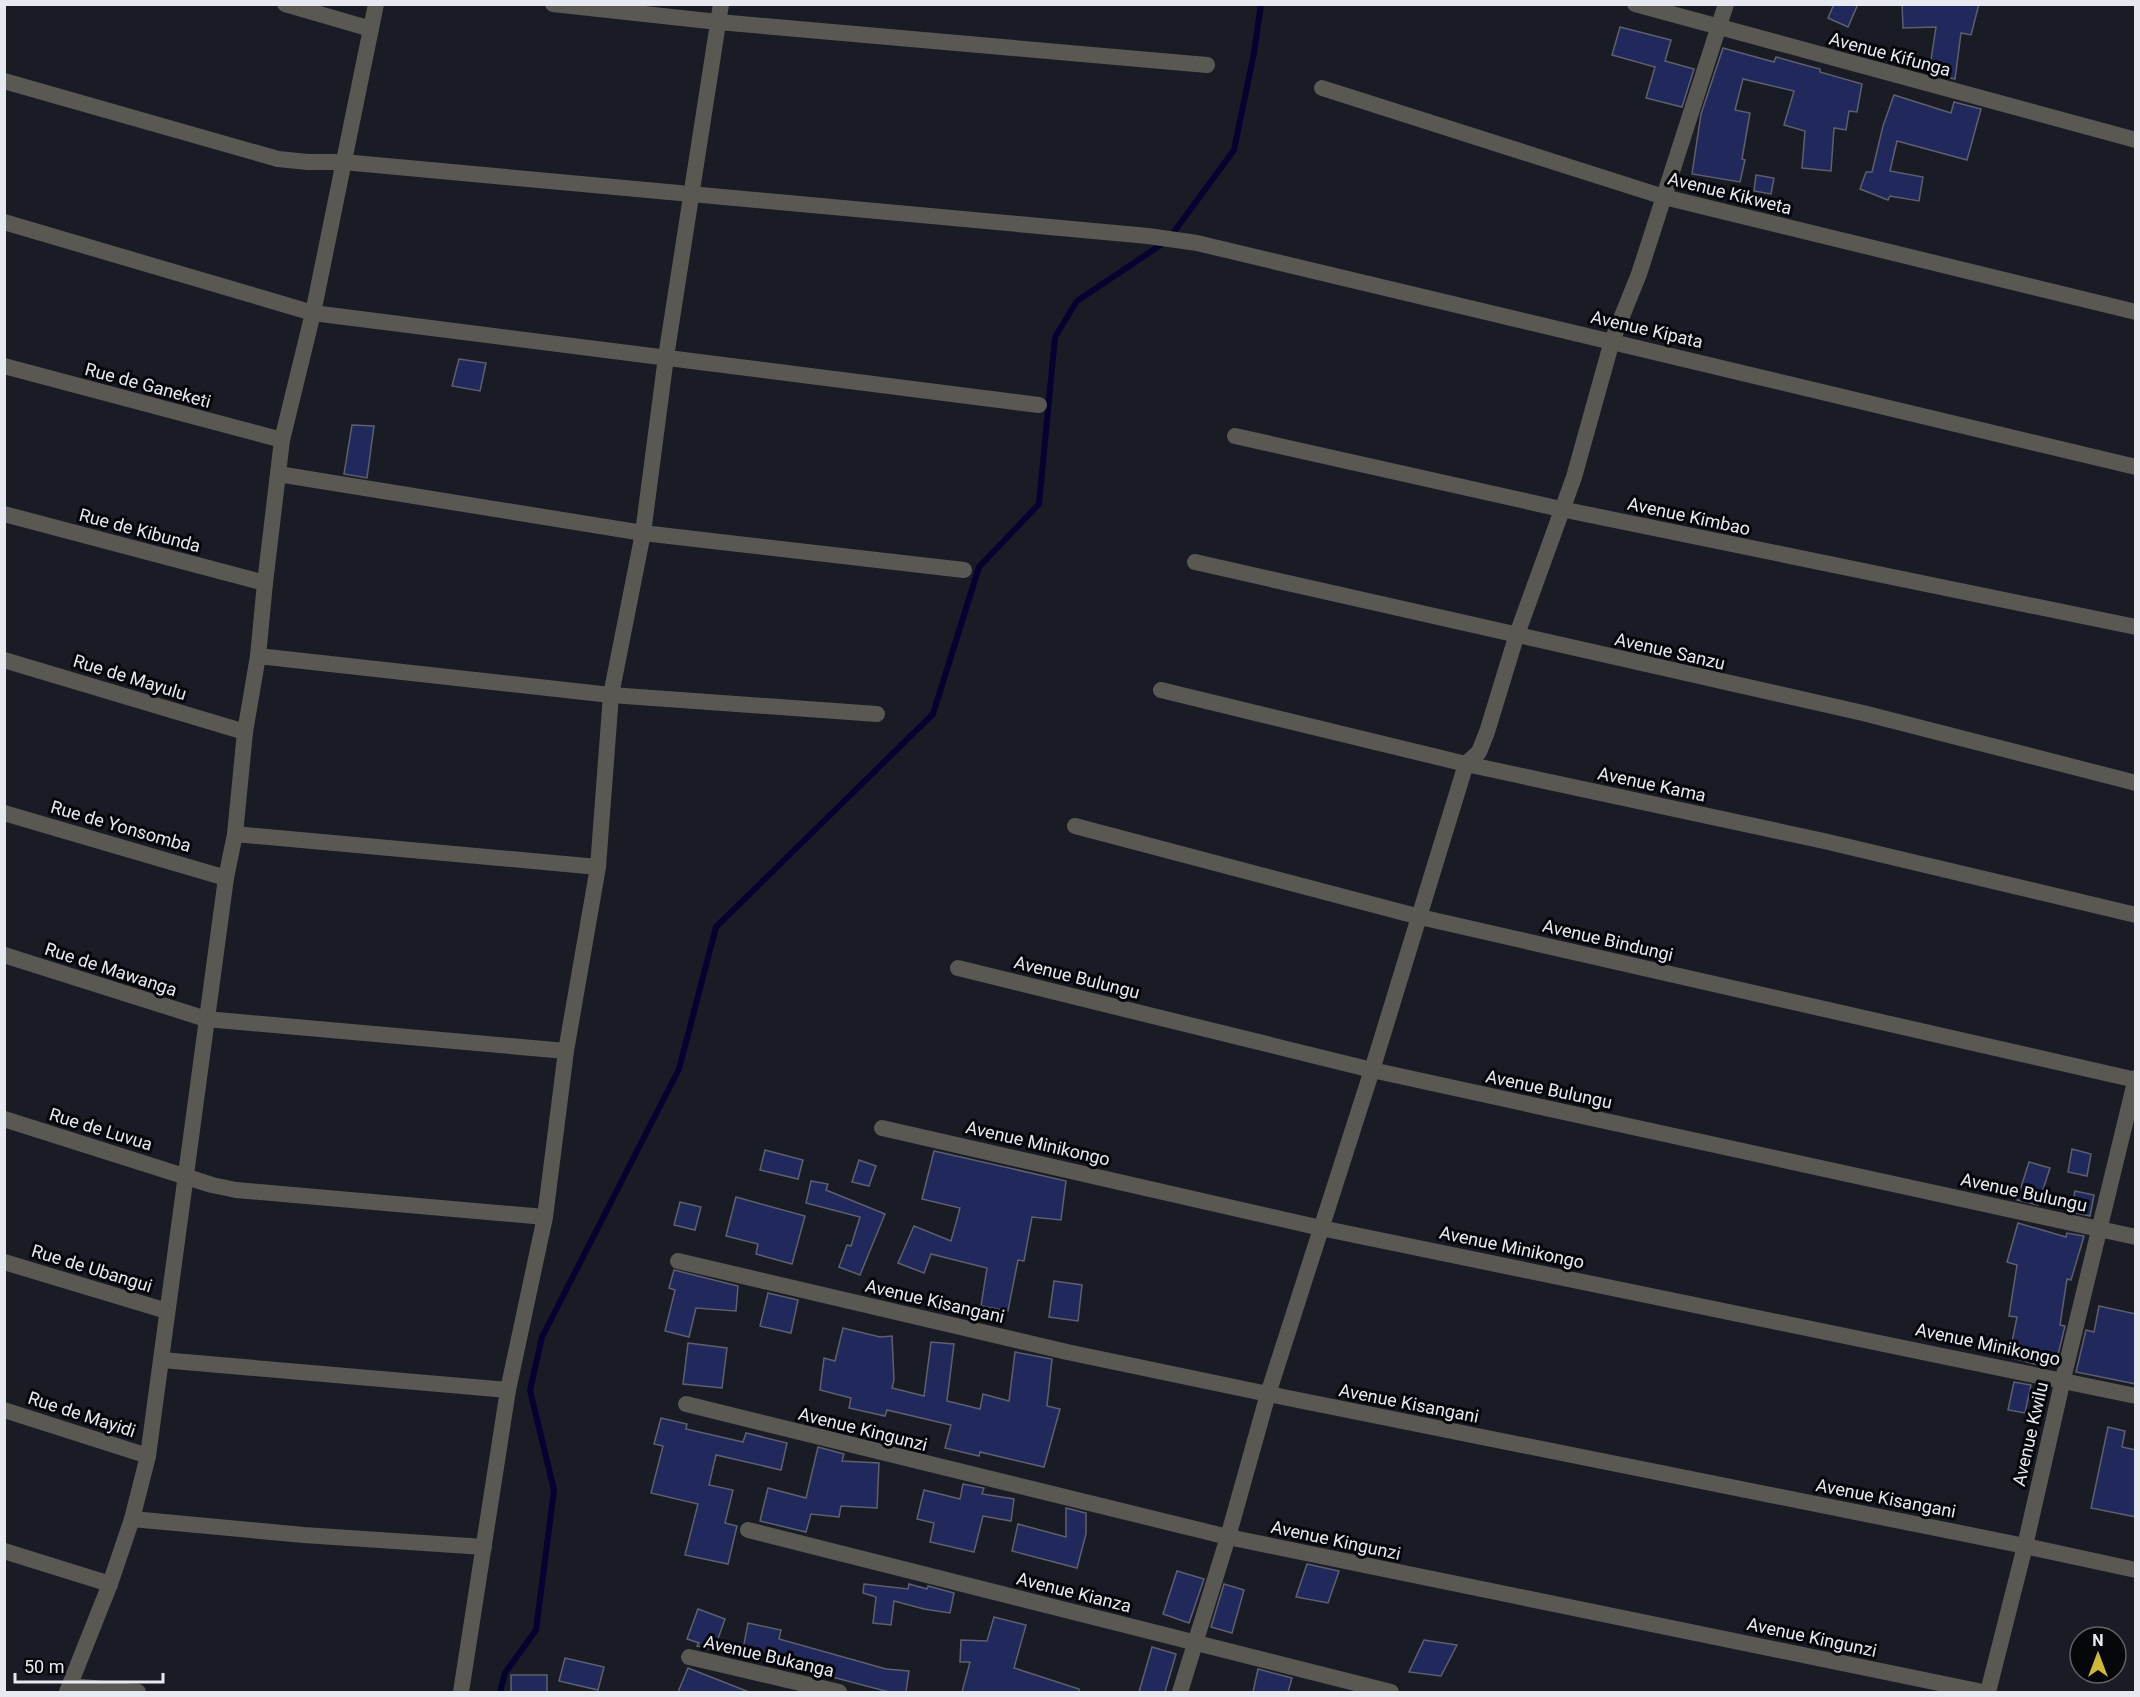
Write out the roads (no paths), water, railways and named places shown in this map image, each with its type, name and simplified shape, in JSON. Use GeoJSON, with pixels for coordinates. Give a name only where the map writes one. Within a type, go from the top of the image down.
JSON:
{"type":"FeatureCollection","features":[{"type":"Feature","properties":{"kind":"street"},"geometry":{"type":"LineString","coordinates":[[285,4],[371,29]]}},
{"type":"Feature","properties":{"kind":"street"},"geometry":{"type":"LineString","coordinates":[[138,1692],[68,1689],[110,1584],[132,1519],[148,1456],[206,1019],[226,878],[235,834],[245,732],[258,656],[282,440],[314,313],[376,4]]}},
{"type":"Feature","properties":{"kind":"street"},"geometry":{"type":"LineString","coordinates":[[553,4],[718,22],[1207,65]]}},
{"type":"Feature","properties":{"kind":"street"},"geometry":{"type":"LineString","coordinates":[[461,1692],[508,1390],[544,1217],[566,1051],[598,867],[611,695],[643,533],[666,357],[721,4]]}},
{"type":"Feature","properties":{"kind":"street","name":"Avenue Kifunga"},"geometry":{"type":"LineString","coordinates":[[1635,4],[2136,140]]}},
{"type":"Feature","properties":{"kind":"street"},"geometry":{"type":"LineString","coordinates":[[1180,1692],[1197,1642],[1269,1394],[1466,764],[1479,752],[1487,732],[1516,637],[1574,477],[1612,341],[1639,274],[1726,4]]}},
{"type":"Feature","properties":{"kind":"street","name":"Avenue Kipata"},"geometry":{"type":"LineString","coordinates":[[4,81],[278,159],[343,162],[1148,236],[1197,243],[2136,467]]}},
{"type":"Feature","properties":{"kind":"street","name":"Avenue Kikweta"},"geometry":{"type":"LineString","coordinates":[[1322,88],[1664,197],[2136,312]]}},
{"type":"Feature","properties":{"kind":"street"},"geometry":{"type":"LineString","coordinates":[[4,222],[314,313],[1039,405]]}},
{"type":"Feature","properties":{"kind":"street","name":"Rue de Ganeketi"},"geometry":{"type":"LineString","coordinates":[[4,366],[282,440]]}},
{"type":"Feature","properties":{"kind":"street","name":"Avenue Kimbao"},"geometry":{"type":"LineString","coordinates":[[1235,436],[1561,509],[2136,627]]}},
{"type":"Feature","properties":{"kind":"street"},"geometry":{"type":"LineString","coordinates":[[278,474],[643,533],[964,570]]}},
{"type":"Feature","properties":{"kind":"street","name":"Rue de Kibunda"},"geometry":{"type":"LineString","coordinates":[[4,514],[265,583]]}},
{"type":"Feature","properties":{"kind":"street","name":"Avenue Sanzu"},"geometry":{"type":"LineString","coordinates":[[1195,562],[1516,637],[1863,714],[2136,783]]}},
{"type":"Feature","properties":{"kind":"street"},"geometry":{"type":"LineString","coordinates":[[258,656],[611,695],[877,714]]}},
{"type":"Feature","properties":{"kind":"street","name":"Rue de Mayulu"},"geometry":{"type":"LineString","coordinates":[[4,660],[245,732]]}},
{"type":"Feature","properties":{"kind":"street","name":"Avenue Kama"},"geometry":{"type":"LineString","coordinates":[[1161,690],[1466,764],[1824,841],[2136,915]]}},
{"type":"Feature","properties":{"kind":"street","name":"Rue de Yonsomba"},"geometry":{"type":"LineString","coordinates":[[4,813],[226,878]]}},
{"type":"Feature","properties":{"kind":"street","name":"Avenue Bindungi"},"geometry":{"type":"LineString","coordinates":[[1075,826],[1420,917],[2135,1079]]}},
{"type":"Feature","properties":{"kind":"street"},"geometry":{"type":"LineString","coordinates":[[235,834],[598,867]]}},
{"type":"Feature","properties":{"kind":"street","name":"Rue de Mawanga"},"geometry":{"type":"LineString","coordinates":[[4,955],[206,1019],[566,1051]]}},
{"type":"Feature","properties":{"kind":"street","name":"Avenue Bulungu"},"geometry":{"type":"LineString","coordinates":[[957,968],[1372,1070],[2136,1237]]}},
{"type":"Feature","properties":{"kind":"street","name":"Avenue Kwilu"},"geometry":{"type":"LineString","coordinates":[[1988,1692],[2135,1079]]}},
{"type":"Feature","properties":{"kind":"street","name":"Rue de Luvua"},"geometry":{"type":"LineString","coordinates":[[4,1119],[236,1190],[544,1217]]}},
{"type":"Feature","properties":{"kind":"street","name":"Avenue Minikongo"},"geometry":{"type":"LineString","coordinates":[[882,1128],[1321,1228],[2063,1379],[2136,1396]]}},
{"type":"Feature","properties":{"kind":"street","name":"Avenue Kisangani"},"geometry":{"type":"LineString","coordinates":[[678,1261],[1055,1349],[2025,1545],[2136,1570]]}},
{"type":"Feature","properties":{"kind":"street","name":"Rue de Ubangui"},"geometry":{"type":"LineString","coordinates":[[4,1262],[167,1311]]}},
{"type":"Feature","properties":{"kind":"street"},"geometry":{"type":"LineString","coordinates":[[162,1360],[508,1390]]}},
{"type":"Feature","properties":{"kind":"street","name":"Avenue Kingunzi"},"geometry":{"type":"LineString","coordinates":[[686,1404],[1228,1537],[1983,1692]]}},
{"type":"Feature","properties":{"kind":"street","name":"Rue de Mayidi"},"geometry":{"type":"LineString","coordinates":[[4,1410],[148,1456]]}},
{"type":"Feature","properties":{"kind":"street"},"geometry":{"type":"LineString","coordinates":[[132,1519],[304,1535],[484,1548]]}},
{"type":"Feature","properties":{"kind":"street","name":"Avenue Kianza"},"geometry":{"type":"LineString","coordinates":[[748,1530],[1391,1692]]}},
{"type":"Feature","properties":{"kind":"street"},"geometry":{"type":"LineString","coordinates":[[4,1551],[110,1584]]}},
{"type":"Feature","properties":{"kind":"street","name":"Avenue Bukanga"},"geometry":{"type":"LineString","coordinates":[[689,1657],[839,1692]]}},
{"type":"Feature","properties":{"kind":"waterway"},"geometry":{"type":"LineString","coordinates":[[500,1692],[505,1673],[536,1630],[554,1490],[530,1390],[542,1337],[679,1069],[716,927],[933,714],[979,567],[1039,504],[1055,337],[1077,301],[1168,240],[1234,150],[1254,53],[1261,4]]}}]}
